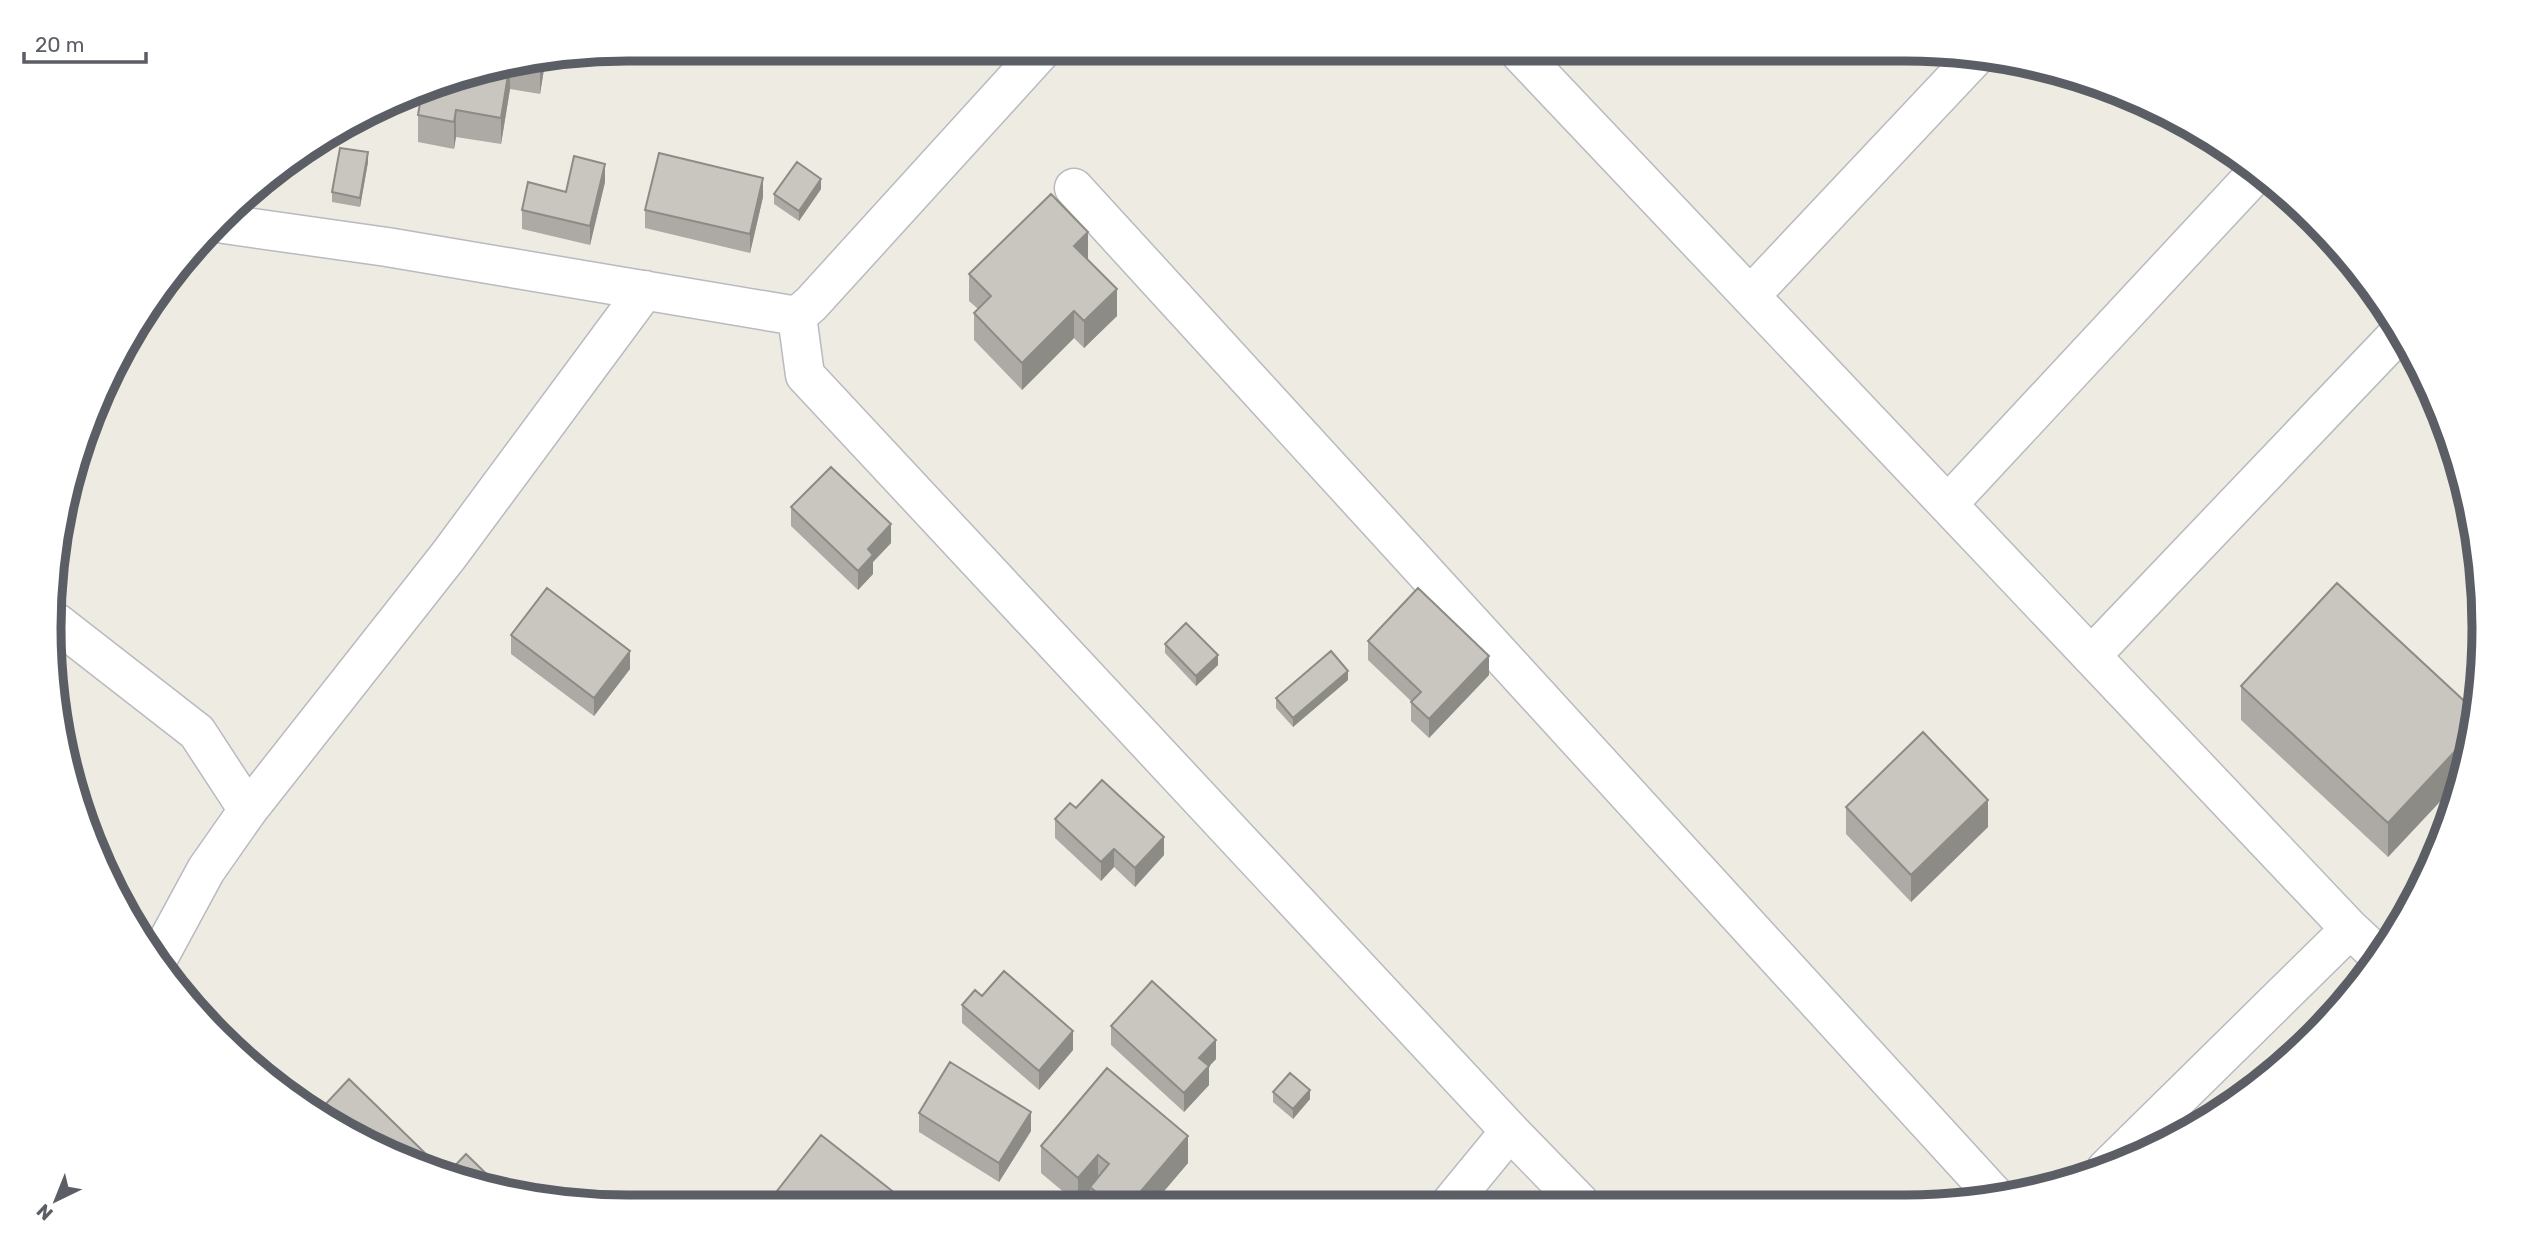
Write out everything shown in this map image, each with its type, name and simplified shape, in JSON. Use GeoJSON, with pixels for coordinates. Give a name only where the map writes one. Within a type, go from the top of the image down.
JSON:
{"type":"FeatureCollection","features":[{"type":"Feature","properties":{"kind":"street"},"geometry":{"type":"LineString","coordinates":[[797,316],[811,304],[1032,61]]}},
{"type":"Feature","properties":{"kind":"street"},"geometry":{"type":"LineString","coordinates":[[1527,61],[2364,942],[2129,1149]]}},
{"type":"Feature","properties":{"kind":"street"},"geometry":{"type":"LineString","coordinates":[[1750,296],[1968,65]]}},
{"type":"Feature","properties":{"kind":"street"},"geometry":{"type":"LineString","coordinates":[[1948,504],[2251,179]]}},
{"type":"Feature","properties":{"kind":"street"},"geometry":{"type":"LineString","coordinates":[[1074,188],[1988,1188]]}},
{"type":"Feature","properties":{"kind":"street"},"geometry":{"type":"LineString","coordinates":[[229,225],[387,247],[797,316]]}},
{"type":"Feature","properties":{"kind":"street"},"geometry":{"type":"LineString","coordinates":[[162,951],[206,870],[248,810],[449,555],[645,290]]}},
{"type":"Feature","properties":{"kind":"street"},"geometry":{"type":"LineString","coordinates":[[797,316],[805,375],[1572,1195]]}},
{"type":"Feature","properties":{"kind":"street"},"geometry":{"type":"LineString","coordinates":[[2091,656],[2393,340]]}},
{"type":"Feature","properties":{"kind":"street"},"geometry":{"type":"LineString","coordinates":[[61,626],[197,732],[248,810]]}},
{"type":"Feature","properties":{"kind":"street"},"geometry":{"type":"LineString","coordinates":[[1457,1195],[1510,1131]]}},
{"type":"Feature","properties":{"kind":"building"},"geometry":{"type":"Polygon","coordinates":[[[508,74],[501,118],[456,110],[454,122],[418,115],[420,101],[508,74]]]}},
{"type":"Feature","properties":{"kind":"building"},"geometry":{"type":"Polygon","coordinates":[[[340,148],[368,152],[360,198],[332,192],[340,148]]]}},
{"type":"Feature","properties":{"kind":"building"},"geometry":{"type":"Polygon","coordinates":[[[659,153],[763,178],[750,234],[645,210],[659,153]]]}},
{"type":"Feature","properties":{"kind":"building"},"geometry":{"type":"Polygon","coordinates":[[[574,156],[605,164],[590,226],[522,210],[528,182],[566,192],[574,156]]]}},
{"type":"Feature","properties":{"kind":"building"},"geometry":{"type":"Polygon","coordinates":[[[797,162],[821,179],[799,211],[774,194],[797,162]]]}},
{"type":"Feature","properties":{"kind":"building"},"geometry":{"type":"Polygon","coordinates":[[[1051,194],[1088,232],[1074,246],[1117,289],[1084,321],[1074,311],[1022,363],[974,313],[991,296],[969,274],[1051,194]]]}},
{"type":"Feature","properties":{"kind":"building"},"geometry":{"type":"Polygon","coordinates":[[[831,467],[891,524],[868,549],[873,555],[858,571],[791,507],[831,467]]]}},
{"type":"Feature","properties":{"kind":"building"},"geometry":{"type":"Polygon","coordinates":[[[2337,583],[2467,703],[2459,747],[2388,823],[2241,686],[2337,583]]]}},
{"type":"Feature","properties":{"kind":"building"},"geometry":{"type":"Polygon","coordinates":[[[547,588],[630,651],[594,698],[511,635],[547,588]]]}},
{"type":"Feature","properties":{"kind":"building"},"geometry":{"type":"Polygon","coordinates":[[[1418,588],[1489,656],[1429,719],[1411,702],[1421,692],[1368,641],[1418,588]]]}},
{"type":"Feature","properties":{"kind":"building"},"geometry":{"type":"Polygon","coordinates":[[[1186,623],[1218,655],[1196,676],[1165,644],[1186,623]]]}},
{"type":"Feature","properties":{"kind":"building"},"geometry":{"type":"Polygon","coordinates":[[[1331,651],[1348,671],[1293,718],[1276,698],[1331,651]]]}},
{"type":"Feature","properties":{"kind":"building"},"geometry":{"type":"Polygon","coordinates":[[[1923,732],[1988,800],[1911,875],[1846,807],[1923,732]]]}},
{"type":"Feature","properties":{"kind":"building"},"geometry":{"type":"Polygon","coordinates":[[[1102,780],[1164,837],[1135,868],[1114,849],[1101,862],[1055,819],[1070,803],[1076,808],[1102,780]]]}},
{"type":"Feature","properties":{"kind":"building"},"geometry":{"type":"Polygon","coordinates":[[[1004,971],[1073,1031],[1039,1071],[962,1005],[975,990],[982,996],[1004,971]]]}},
{"type":"Feature","properties":{"kind":"building"},"geometry":{"type":"Polygon","coordinates":[[[1152,981],[1216,1040],[1199,1058],[1209,1066],[1184,1093],[1111,1026],[1152,981]]]}},
{"type":"Feature","properties":{"kind":"building"},"geometry":{"type":"Polygon","coordinates":[[[950,1062],[1031,1112],[999,1163],[919,1113],[950,1062]]]}},
{"type":"Feature","properties":{"kind":"building"},"geometry":{"type":"Polygon","coordinates":[[[1107,1068],[1188,1136],[1138,1195],[1099,1195],[1090,1187],[1109,1164],[1098,1155],[1078,1178],[1041,1146],[1107,1068]]]}},
{"type":"Feature","properties":{"kind":"building"},"geometry":{"type":"Polygon","coordinates":[[[1290,1073],[1310,1090],[1293,1109],[1273,1092],[1290,1073]]]}},
{"type":"Feature","properties":{"kind":"building"},"geometry":{"type":"Polygon","coordinates":[[[349,1079],[427,1155],[425,1157],[411,1152],[377,1136],[324,1106],[349,1079]]]}},
{"type":"Feature","properties":{"kind":"building"},"geometry":{"type":"Polygon","coordinates":[[[821,1135],[897,1195],[774,1195],[821,1135]]]}},
{"type":"Feature","properties":{"kind":"building"},"geometry":{"type":"Polygon","coordinates":[[[466,1154],[490,1177],[481,1175],[453,1167],[466,1154]]]}}]}
